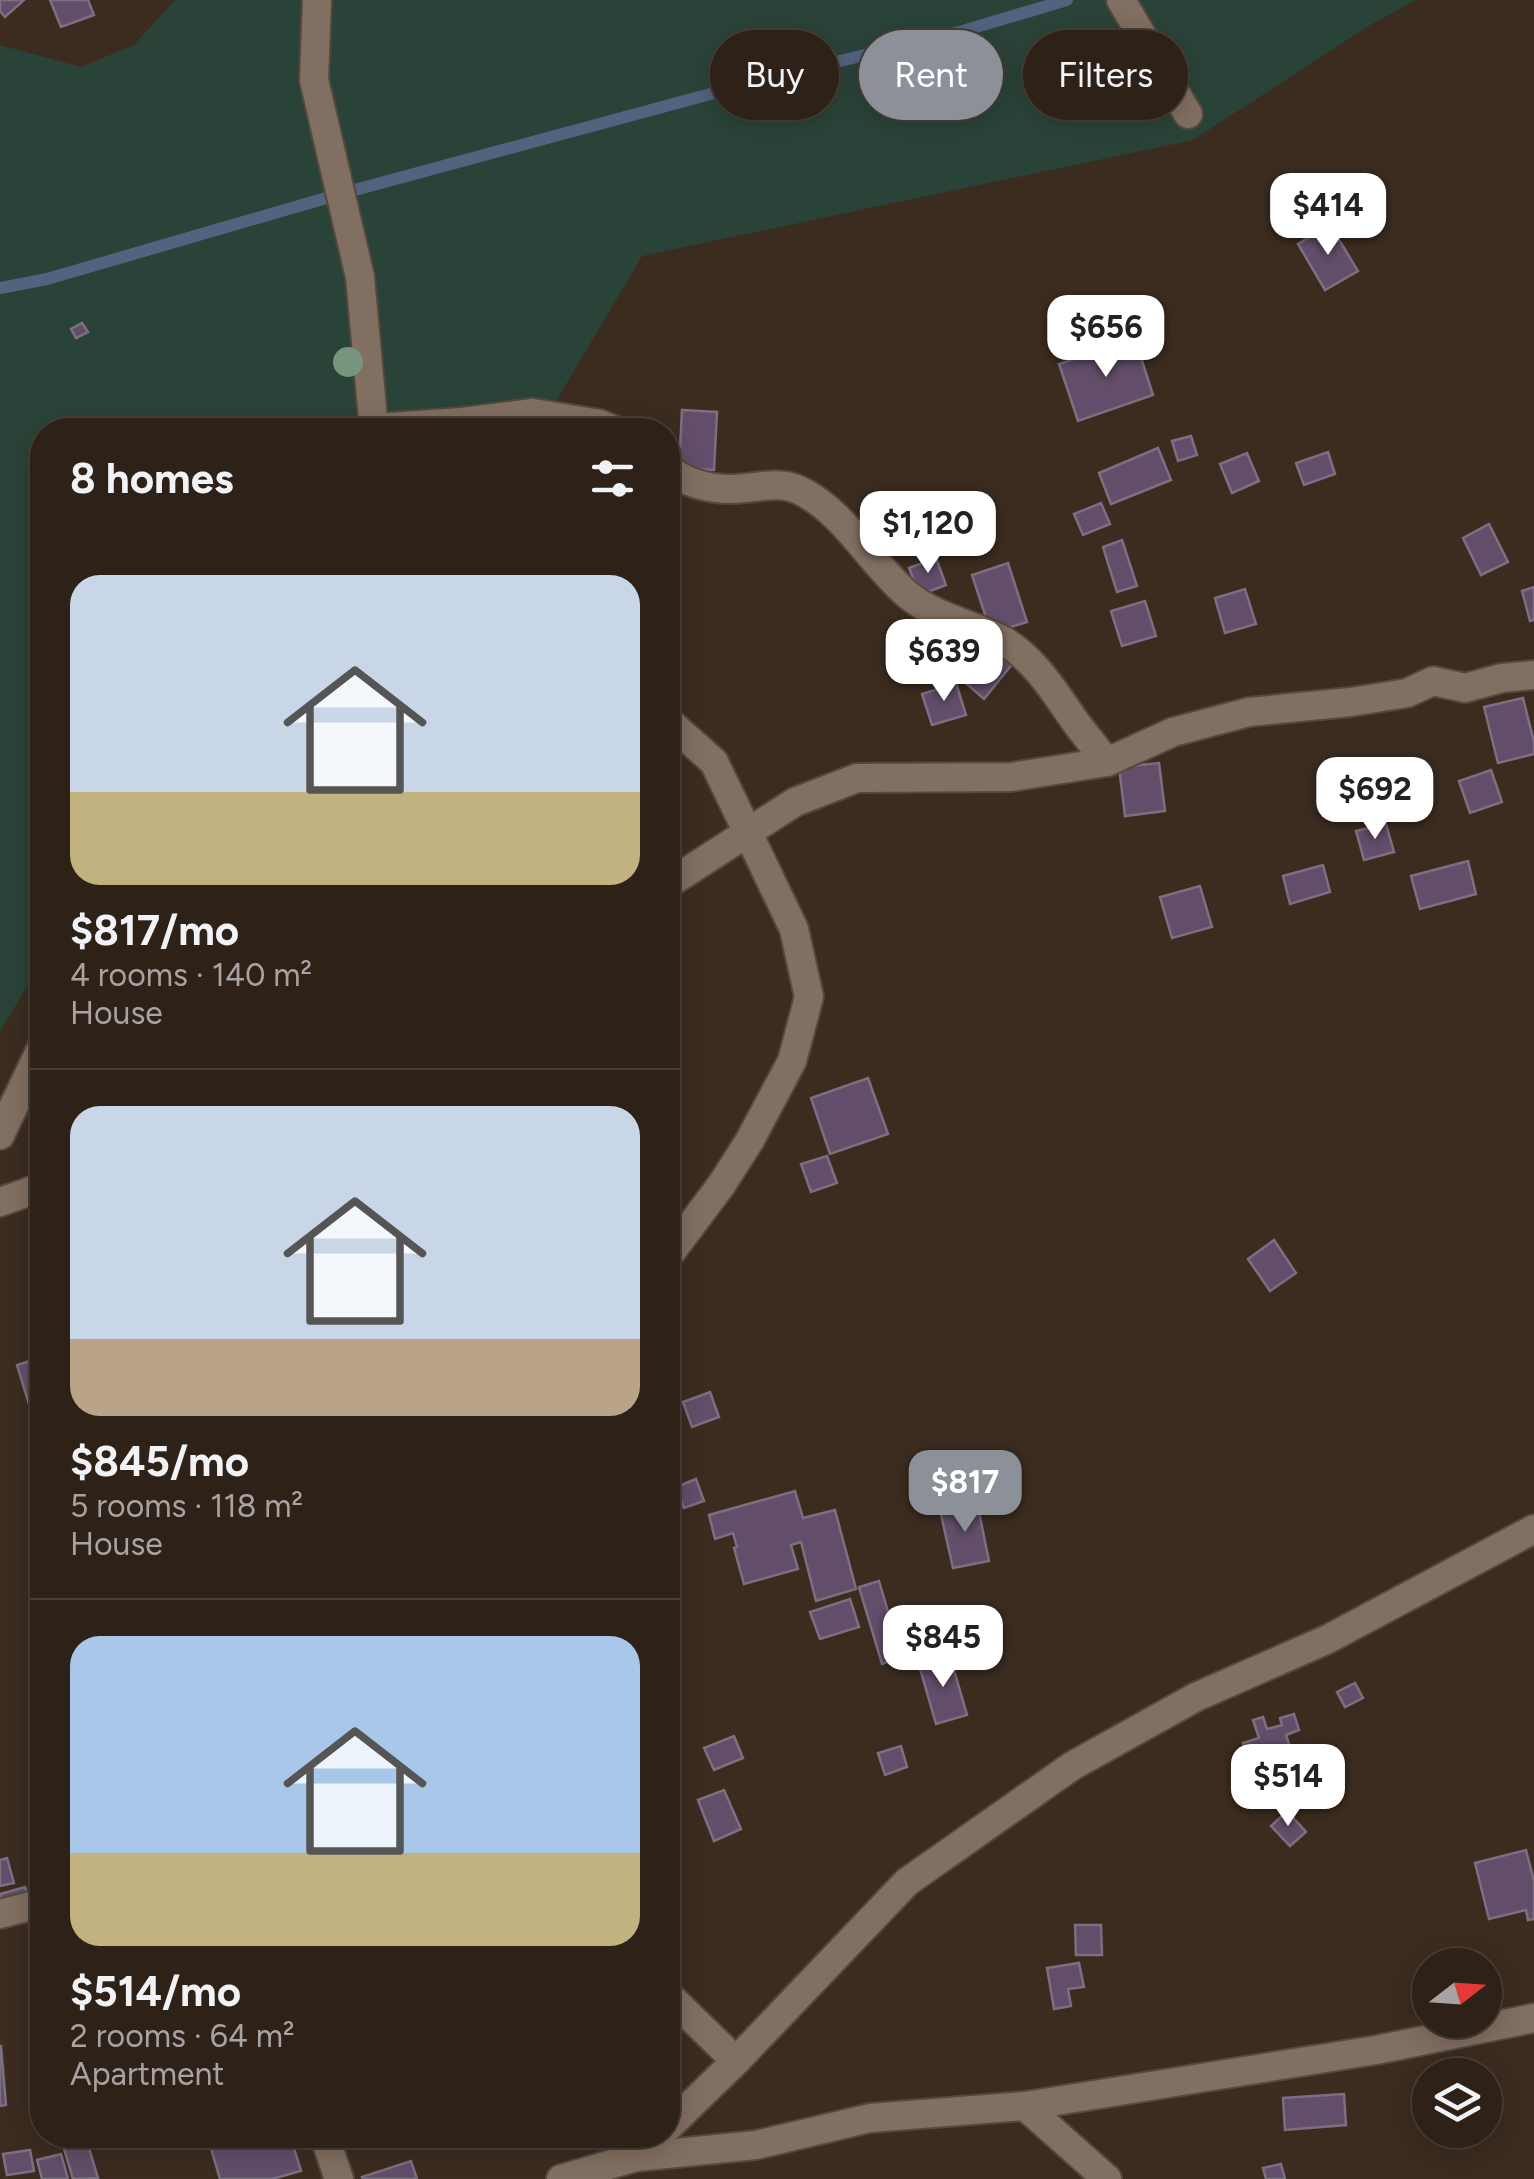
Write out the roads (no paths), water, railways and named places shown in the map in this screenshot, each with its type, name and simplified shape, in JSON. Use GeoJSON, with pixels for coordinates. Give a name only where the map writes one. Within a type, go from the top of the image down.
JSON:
{"type":"FeatureCollection","features":[{"type":"Feature","properties":{"kind":"street"},"geometry":{"type":"LineString","coordinates":[[317,0],[314,80],[360,277],[373,418]]}},
{"type":"Feature","properties":{"kind":"street"},"geometry":{"type":"LineString","coordinates":[[1121,0],[1139,30]]}},
{"type":"Feature","properties":{"kind":"street"},"geometry":{"type":"LineString","coordinates":[[494,418],[534,413],[564,418]]}},
{"type":"Feature","properties":{"kind":"street"},"geometry":{"type":"LineString","coordinates":[[680,476],[693,484],[730,489],[766,485],[793,488],[820,501],[909,596],[950,620],[1004,642],[1044,676],[1108,762]]}},
{"type":"Feature","properties":{"kind":"street"},"geometry":{"type":"LineString","coordinates":[[680,876],[795,802],[857,778],[1011,777],[1108,762],[1173,732],[1249,712],[1351,702],[1407,692],[1433,681],[1465,688],[1534,675]]}},
{"type":"Feature","properties":{"kind":"street"},"geometry":{"type":"LineString","coordinates":[[680,731],[714,762],[794,929],[809,997],[792,1061],[750,1140],[722,1184],[680,1237]]}},
{"type":"Feature","properties":{"kind":"street"},"geometry":{"type":"LineString","coordinates":[[0,1135],[30,1072]]}},
{"type":"Feature","properties":{"kind":"street"},"geometry":{"type":"LineString","coordinates":[[0,1202],[30,1191]]}},
{"type":"Feature","properties":{"kind":"street"},"geometry":{"type":"LineString","coordinates":[[680,2114],[907,1882],[1072,1766],[1196,1696],[1328,1639],[1534,1528]]}},
{"type":"Feature","properties":{"kind":"street"},"geometry":{"type":"LineString","coordinates":[[0,1914],[30,1906]]}},
{"type":"Feature","properties":{"kind":"street"},"geometry":{"type":"LineString","coordinates":[[680,2006],[736,2060]]}},
{"type":"Feature","properties":{"kind":"street"},"geometry":{"type":"LineString","coordinates":[[561,2179],[636,2157],[756,2145],[870,2118],[1024,2106],[1376,2050],[1534,2018]]}},
{"type":"Feature","properties":{"kind":"street"},"geometry":{"type":"LineString","coordinates":[[1024,2106],[1107,2179]]}},
{"type":"Feature","properties":{"kind":"street"},"geometry":{"type":"LineString","coordinates":[[329,2148],[340,2179]]}},
{"type":"Feature","properties":{"kind":"street"},"geometry":{"type":"LineString","coordinates":[[636,2157],[645,2148]]}},
{"type":"Feature","properties":{"kind":"waterway"},"geometry":{"type":"LineString","coordinates":[[0,288],[47,279],[340,194],[773,77],[949,35],[1067,0]]}}]}
